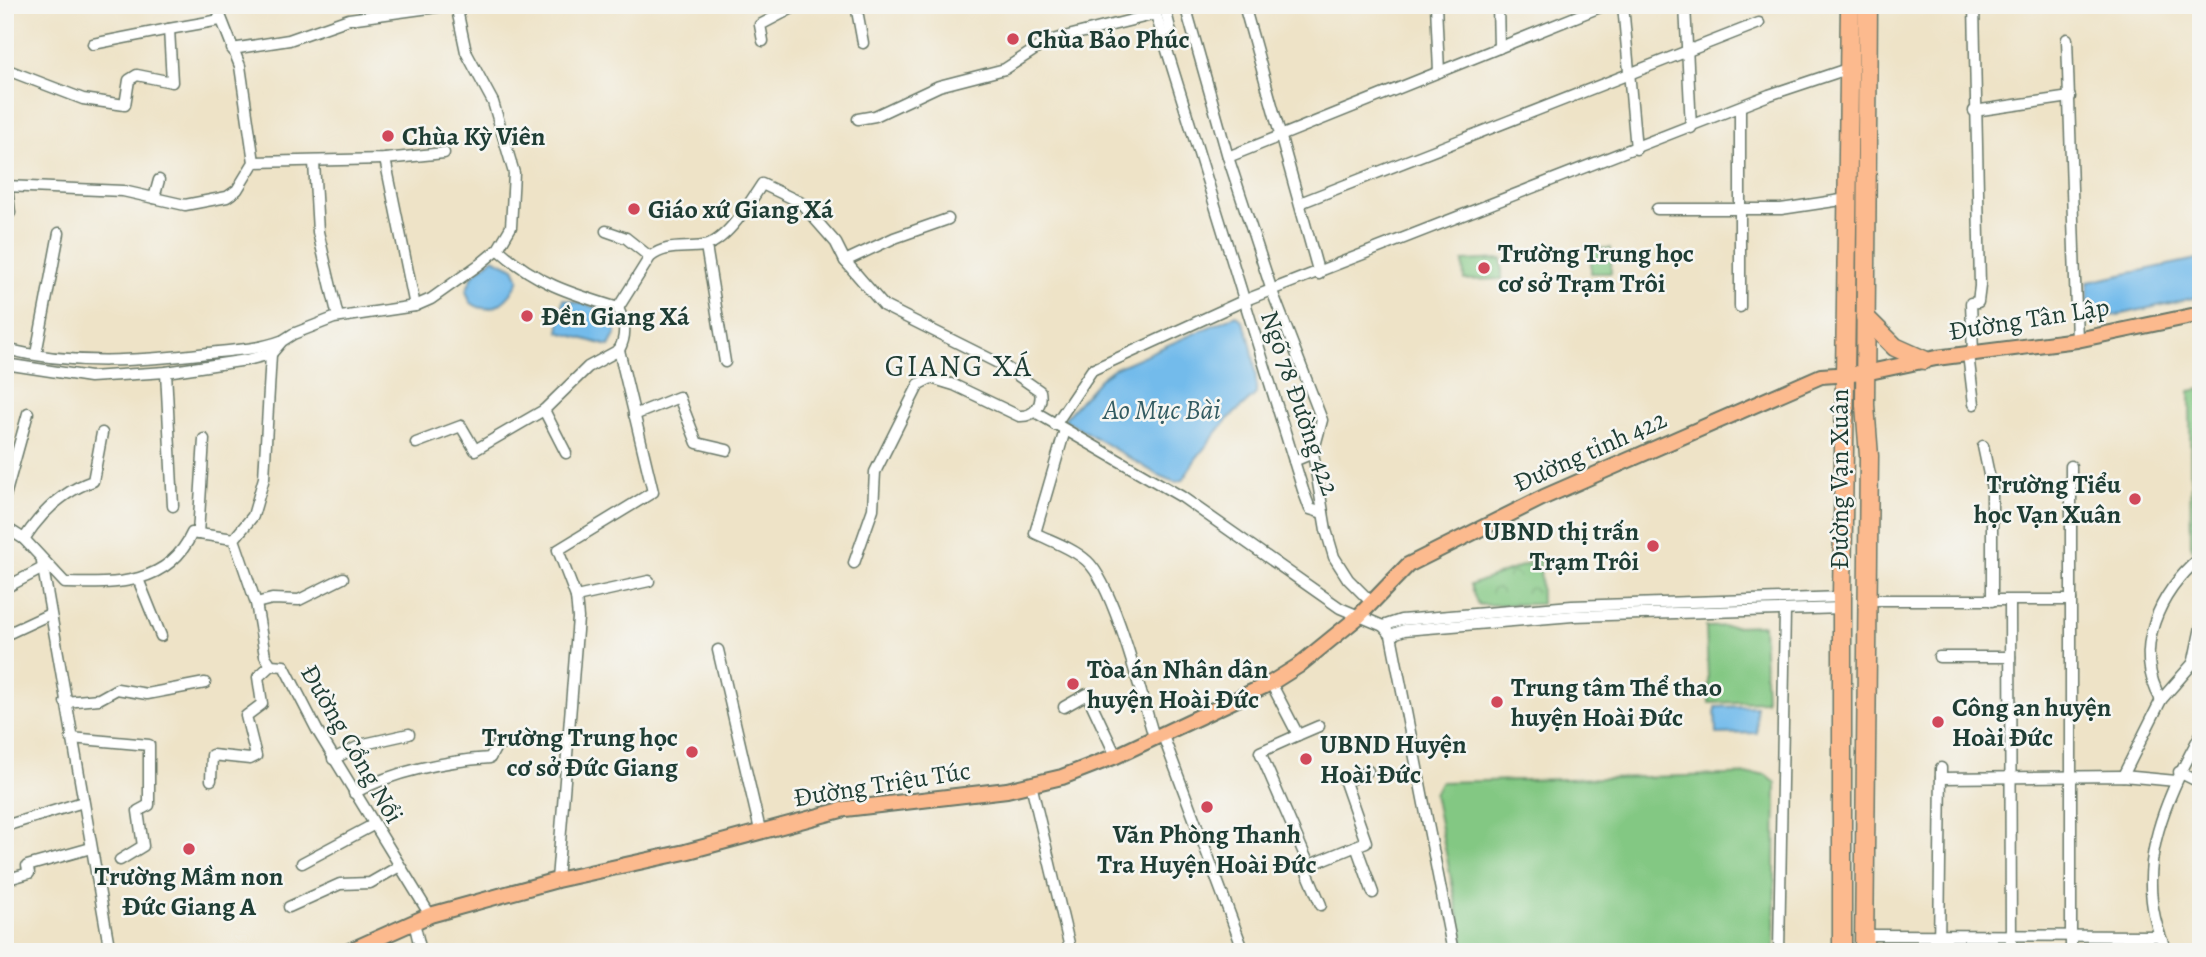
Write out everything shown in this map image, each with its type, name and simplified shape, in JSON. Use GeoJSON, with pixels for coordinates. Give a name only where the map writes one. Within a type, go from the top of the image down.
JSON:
{"type":"FeatureCollection","features":[{"type":"Feature","properties":{"kind":"highway","name":"Đường Vạn Xuân"},"geometry":{"type":"LineString","coordinates":[[1842,952],[1850,5]]}},
{"type":"Feature","properties":{"kind":"highway","name":"Đường Vạn Xuân"},"geometry":{"type":"LineString","coordinates":[[1864,943],[1865,600],[1869,456],[1865,373],[1868,5]]}},
{"type":"Feature","properties":{"kind":"highway"},"geometry":{"type":"LineString","coordinates":[[1865,317],[1895,347],[1924,360]]}},
{"type":"Feature","properties":{"kind":"highway"},"geometry":{"type":"LineString","coordinates":[[1843,792],[1865,791]]}},
{"type":"Feature","properties":{"kind":"main road","name":"Đường Tân Lập"},"geometry":{"type":"LineString","coordinates":[[1865,373],[1924,360],[2077,340],[2201,314]]}},
{"type":"Feature","properties":{"kind":"main road","name":"Đường tỉnh 422"},"geometry":{"type":"LineString","coordinates":[[1357,618],[1408,565],[1544,497],[1821,376],[1865,373]]}},
{"type":"Feature","properties":{"kind":"main road","name":"Đường Triệu Túc"},"geometry":{"type":"LineString","coordinates":[[347,952],[430,915],[557,880],[685,852],[845,809],[1007,790],[1062,777],[1116,756],[1271,683],[1298,666],[1357,618]]}},
{"type":"Feature","properties":{"kind":"street"},"geometry":{"type":"LineString","coordinates":[[5,213],[10,214],[6,186],[123,191],[185,205],[227,197],[237,190],[254,163],[240,66],[216,5]]}},
{"type":"Feature","properties":{"kind":"street"},"geometry":{"type":"LineString","coordinates":[[5,349],[64,361],[118,362],[252,349],[282,341],[338,317],[415,306],[431,299],[498,248],[511,227],[514,173],[493,102],[466,52],[454,5],[349,19],[289,40],[232,49]]}},
{"type":"Feature","properties":{"kind":"street"},"geometry":{"type":"LineString","coordinates":[[763,41],[760,26],[798,5]]}},
{"type":"Feature","properties":{"kind":"street"},"geometry":{"type":"LineString","coordinates":[[856,5],[863,43]]}},
{"type":"Feature","properties":{"kind":"street"},"geometry":{"type":"LineString","coordinates":[[1164,5],[1171,32]]}},
{"type":"Feature","properties":{"kind":"street"},"geometry":{"type":"LineString","coordinates":[[1185,5],[1228,157],[1272,290],[1322,420],[1313,453],[1334,557],[1348,579],[1371,603]]}},
{"type":"Feature","properties":{"kind":"street"},"geometry":{"type":"LineString","coordinates":[[1244,5],[1319,274]]}},
{"type":"Feature","properties":{"kind":"street"},"geometry":{"type":"LineString","coordinates":[[1436,5],[1439,72]]}},
{"type":"Feature","properties":{"kind":"street"},"geometry":{"type":"LineString","coordinates":[[1498,5],[1499,48]]}},
{"type":"Feature","properties":{"kind":"street"},"geometry":{"type":"LineString","coordinates":[[1228,157],[1605,5]]}},
{"type":"Feature","properties":{"kind":"street"},"geometry":{"type":"LineString","coordinates":[[1623,5],[1636,149]]}},
{"type":"Feature","properties":{"kind":"street"},"geometry":{"type":"LineString","coordinates":[[1685,5],[1691,128]]}},
{"type":"Feature","properties":{"kind":"street"},"geometry":{"type":"LineString","coordinates":[[1974,5],[1974,111],[1980,286],[1978,302],[1971,303],[1975,404]]}},
{"type":"Feature","properties":{"kind":"street"},"geometry":{"type":"LineString","coordinates":[[858,119],[875,116],[939,86],[1005,69],[1048,41],[1155,10]]}},
{"type":"Feature","properties":{"kind":"street","name":"Ngõ 78 Đường 422"},"geometry":{"type":"LineString","coordinates":[[1155,10],[1243,301],[1310,509],[1323,513]]}},
{"type":"Feature","properties":{"kind":"street"},"geometry":{"type":"LineString","coordinates":[[93,44],[220,20]]}},
{"type":"Feature","properties":{"kind":"street"},"geometry":{"type":"LineString","coordinates":[[1300,203],[1759,23]]}},
{"type":"Feature","properties":{"kind":"street"},"geometry":{"type":"LineString","coordinates":[[5,69],[83,99],[125,104],[129,80],[137,75],[172,82],[169,29]]}},
{"type":"Feature","properties":{"kind":"street"},"geometry":{"type":"LineString","coordinates":[[2067,39],[2077,340]]}},
{"type":"Feature","properties":{"kind":"street"},"geometry":{"type":"LineString","coordinates":[[1055,425],[1092,370],[1243,301],[1850,68]]}},
{"type":"Feature","properties":{"kind":"street"},"geometry":{"type":"LineString","coordinates":[[1974,111],[2070,97]]}},
{"type":"Feature","properties":{"kind":"street"},"geometry":{"type":"LineString","coordinates":[[1740,108],[1740,307]]}},
{"type":"Feature","properties":{"kind":"street"},"geometry":{"type":"LineString","coordinates":[[254,163],[386,159],[444,153]]}},
{"type":"Feature","properties":{"kind":"street"},"geometry":{"type":"LineString","coordinates":[[386,159],[415,306]]}},
{"type":"Feature","properties":{"kind":"street"},"geometry":{"type":"LineString","coordinates":[[314,162],[318,232],[338,317]]}},
{"type":"Feature","properties":{"kind":"street"},"geometry":{"type":"LineString","coordinates":[[154,198],[159,180]]}},
{"type":"Feature","properties":{"kind":"street"},"geometry":{"type":"LineString","coordinates":[[618,308],[650,257],[657,251],[676,247],[706,246],[735,223],[762,184],[800,202],[836,243],[845,261],[884,306],[1004,366],[1035,386],[1042,398],[1035,412],[1028,417],[1019,416],[954,385],[931,378],[919,384],[875,472],[873,509],[854,563]]}},
{"type":"Feature","properties":{"kind":"street"},"geometry":{"type":"LineString","coordinates":[[1657,209],[1781,209],[1848,199]]}},
{"type":"Feature","properties":{"kind":"street"},"geometry":{"type":"LineString","coordinates":[[845,261],[894,238],[947,219]]}},
{"type":"Feature","properties":{"kind":"street"},"geometry":{"type":"LineString","coordinates":[[606,231],[626,238],[650,257]]}},
{"type":"Feature","properties":{"kind":"street"},"geometry":{"type":"LineString","coordinates":[[36,355],[59,233]]}},
{"type":"Feature","properties":{"kind":"street"},"geometry":{"type":"LineString","coordinates":[[706,246],[725,362]]}},
{"type":"Feature","properties":{"kind":"street"},"geometry":{"type":"LineString","coordinates":[[498,248],[521,270],[556,290],[618,308]]}},
{"type":"Feature","properties":{"kind":"street"},"geometry":{"type":"LineString","coordinates":[[416,443],[461,426],[475,450],[544,410],[588,367],[619,350],[624,340],[624,325],[618,308]]}},
{"type":"Feature","properties":{"kind":"street"},"geometry":{"type":"LineString","coordinates":[[5,527],[24,539],[43,565],[65,583],[121,584],[158,573],[185,548],[192,533],[234,539],[253,516],[264,478],[271,354],[282,341]]}},
{"type":"Feature","properties":{"kind":"street"},"geometry":{"type":"LineString","coordinates":[[557,880],[577,653],[576,597],[558,550],[653,492],[619,350]]}},
{"type":"Feature","properties":{"kind":"street"},"geometry":{"type":"LineString","coordinates":[[5,364],[90,377],[166,372],[271,354]]}},
{"type":"Feature","properties":{"kind":"street"},"geometry":{"type":"LineString","coordinates":[[166,372],[173,506]]}},
{"type":"Feature","properties":{"kind":"street"},"geometry":{"type":"LineString","coordinates":[[634,415],[679,397],[697,443],[727,450]]}},
{"type":"Feature","properties":{"kind":"street"},"geometry":{"type":"LineString","coordinates":[[544,410],[566,453]]}},
{"type":"Feature","properties":{"kind":"street"},"geometry":{"type":"LineString","coordinates":[[1035,412],[1182,497],[1357,618],[1383,626],[1391,635],[1454,952]]}},
{"type":"Feature","properties":{"kind":"street"},"geometry":{"type":"LineString","coordinates":[[5,496],[28,413]]}},
{"type":"Feature","properties":{"kind":"street"},"geometry":{"type":"LineString","coordinates":[[1065,430],[1035,533],[1083,557],[1098,573],[1158,735],[1244,952]]}},
{"type":"Feature","properties":{"kind":"street"},"geometry":{"type":"LineString","coordinates":[[24,539],[36,520],[62,497],[93,481],[102,433]]}},
{"type":"Feature","properties":{"kind":"street"},"geometry":{"type":"LineString","coordinates":[[198,534],[204,439]]}},
{"type":"Feature","properties":{"kind":"street"},"geometry":{"type":"LineString","coordinates":[[1983,446],[1992,489],[1992,601]]}},
{"type":"Feature","properties":{"kind":"street"},"geometry":{"type":"LineString","coordinates":[[1294,461],[1313,453]]}},
{"type":"Feature","properties":{"kind":"street"},"geometry":{"type":"LineString","coordinates":[[2071,466],[2071,952]]}},
{"type":"Feature","properties":{"kind":"street","name":"Đường Cổng Nổi"},"geometry":{"type":"LineString","coordinates":[[234,539],[256,603],[265,656],[271,665],[284,666],[334,759],[430,915]]}},
{"type":"Feature","properties":{"kind":"street"},"geometry":{"type":"LineString","coordinates":[[2161,700],[2150,675],[2151,632],[2166,596],[2201,557]]}},
{"type":"Feature","properties":{"kind":"street"},"geometry":{"type":"LineString","coordinates":[[5,588],[43,565]]}},
{"type":"Feature","properties":{"kind":"street"},"geometry":{"type":"LineString","coordinates":[[43,565],[110,952]]}},
{"type":"Feature","properties":{"kind":"street"},"geometry":{"type":"LineString","coordinates":[[256,603],[272,599],[299,600],[343,578]]}},
{"type":"Feature","properties":{"kind":"street"},"geometry":{"type":"LineString","coordinates":[[138,579],[161,636]]}},
{"type":"Feature","properties":{"kind":"street"},"geometry":{"type":"LineString","coordinates":[[576,597],[649,581]]}},
{"type":"Feature","properties":{"kind":"street"},"geometry":{"type":"LineString","coordinates":[[1865,600],[2071,600]]}},
{"type":"Feature","properties":{"kind":"street"},"geometry":{"type":"LineString","coordinates":[[2010,601],[2013,777],[2011,952]]}},
{"type":"Feature","properties":{"kind":"street"},"geometry":{"type":"LineString","coordinates":[[1391,635],[1404,630],[1573,616],[1785,610],[1843,602]]}},
{"type":"Feature","properties":{"kind":"street"},"geometry":{"type":"LineString","coordinates":[[1383,626],[1401,620],[1572,606],[1843,602]]}},
{"type":"Feature","properties":{"kind":"street"},"geometry":{"type":"LineString","coordinates":[[1779,952],[1785,610]]}},
{"type":"Feature","properties":{"kind":"street"},"geometry":{"type":"LineString","coordinates":[[5,635],[50,614]]}},
{"type":"Feature","properties":{"kind":"street"},"geometry":{"type":"LineString","coordinates":[[2123,776],[2161,700],[2197,657],[2201,627]]}},
{"type":"Feature","properties":{"kind":"street"},"geometry":{"type":"LineString","coordinates":[[718,650],[760,830]]}},
{"type":"Feature","properties":{"kind":"street"},"geometry":{"type":"LineString","coordinates":[[1939,657],[2010,657]]}},
{"type":"Feature","properties":{"kind":"street"},"geometry":{"type":"LineString","coordinates":[[211,780],[212,755],[250,759],[256,756],[246,716],[262,705],[258,677],[271,665]]}},
{"type":"Feature","properties":{"kind":"street"},"geometry":{"type":"LineString","coordinates":[[65,702],[99,699],[117,690],[147,694],[205,683]]}},
{"type":"Feature","properties":{"kind":"street"},"geometry":{"type":"LineString","coordinates":[[1271,683],[1298,734]]}},
{"type":"Feature","properties":{"kind":"street"},"geometry":{"type":"LineString","coordinates":[[1064,707],[1087,694],[1116,756]]}},
{"type":"Feature","properties":{"kind":"street"},"geometry":{"type":"LineString","coordinates":[[1309,865],[1260,752],[1319,726]]}},
{"type":"Feature","properties":{"kind":"street"},"geometry":{"type":"LineString","coordinates":[[334,759],[357,746],[410,734]]}},
{"type":"Feature","properties":{"kind":"street"},"geometry":{"type":"LineString","coordinates":[[2166,952],[2159,936],[2151,891],[2152,850],[2177,776],[2201,734]]}},
{"type":"Feature","properties":{"kind":"street"},"geometry":{"type":"LineString","coordinates":[[71,737],[149,746],[149,805],[138,811],[143,846],[120,860]]}},
{"type":"Feature","properties":{"kind":"street"},"geometry":{"type":"LineString","coordinates":[[354,793],[391,776],[460,760],[490,758],[497,745],[531,740],[570,740]]}},
{"type":"Feature","properties":{"kind":"street"},"geometry":{"type":"LineString","coordinates":[[1321,905],[1305,867],[1366,842],[1345,782],[1368,771]]}},
{"type":"Feature","properties":{"kind":"street"},"geometry":{"type":"LineString","coordinates":[[1939,952],[1941,773],[2013,777],[2177,776],[2201,783]]}},
{"type":"Feature","properties":{"kind":"street"},"geometry":{"type":"LineString","coordinates":[[1031,784],[1071,952]]}},
{"type":"Feature","properties":{"kind":"street"},"geometry":{"type":"LineString","coordinates":[[5,826],[83,802]]}},
{"type":"Feature","properties":{"kind":"street"},"geometry":{"type":"LineString","coordinates":[[302,863],[373,825]]}},
{"type":"Feature","properties":{"kind":"street"},"geometry":{"type":"LineString","coordinates":[[1356,846],[1373,893]]}},
{"type":"Feature","properties":{"kind":"street"},"geometry":{"type":"LineString","coordinates":[[5,880],[29,873],[27,866],[91,848]]}},
{"type":"Feature","properties":{"kind":"street"},"geometry":{"type":"LineString","coordinates":[[289,907],[340,884],[370,883],[398,867]]}},
{"type":"Feature","properties":{"kind":"street"},"geometry":{"type":"LineString","coordinates":[[414,922],[421,952]]}},
{"type":"Feature","properties":{"kind":"street"},"geometry":{"type":"LineString","coordinates":[[1864,943],[1939,936],[2159,936]]}},
{"type":"Feature","properties":{"kind":"green space"},"geometry":{"type":"Polygon","coordinates":[[[1611,248],[1611,273],[1591,273],[1591,249],[1611,248]]]}},
{"type":"Feature","properties":{"kind":"green space"},"geometry":{"type":"Polygon","coordinates":[[[1502,259],[1502,279],[1464,280],[1463,261],[1502,259]]]}},
{"type":"Feature","properties":{"kind":"green space"},"geometry":{"type":"Polygon","coordinates":[[[2201,389],[2201,544],[2191,549],[2190,391],[2201,389]]]}},
{"type":"Feature","properties":{"kind":"green space"},"geometry":{"type":"Polygon","coordinates":[[[1540,555],[1541,604],[1478,605],[1470,585],[1530,563],[1529,559],[1540,555]]]}},
{"type":"Feature","properties":{"kind":"green space"},"geometry":{"type":"Polygon","coordinates":[[[1763,625],[1766,701],[1709,703],[1706,627],[1763,625]]]}},
{"type":"Feature","properties":{"kind":"green space"},"geometry":{"type":"Polygon","coordinates":[[[1765,774],[1776,783],[1774,952],[1466,952],[1434,794],[1440,782],[1765,774]]]}},
{"type":"Feature","properties":{"kind":"water"},"geometry":{"type":"Polygon","coordinates":[[[493,258],[514,268],[519,279],[506,300],[493,307],[478,307],[470,302],[466,291],[473,275],[493,258]]]}},
{"type":"Feature","properties":{"kind":"water"},"geometry":{"type":"Polygon","coordinates":[[[2201,258],[2201,294],[2193,298],[2118,315],[2092,317],[2087,310],[2088,282],[2201,258]]]}},
{"type":"Feature","properties":{"kind":"water"},"geometry":{"type":"Polygon","coordinates":[[[563,299],[615,312],[616,333],[609,346],[559,332],[563,299]]]}},
{"type":"Feature","properties":{"kind":"water","name":"Ao Mục Bài"},"geometry":{"type":"Polygon","coordinates":[[[1236,315],[1250,339],[1256,394],[1226,421],[1183,480],[1175,482],[1160,476],[1064,419],[1100,379],[1113,369],[1236,315]]]}},
{"type":"Feature","properties":{"kind":"water"},"geometry":{"type":"Polygon","coordinates":[[[1756,706],[1757,733],[1716,734],[1715,707],[1756,706]]]}},
{"type":"Feature","properties":{"kind":"place","name":"Chùa Bảo Phúc"},"geometry":{"type":"Point","coordinates":[1013,39]}},
{"type":"Feature","properties":{"kind":"place","name":"Chùa Kỳ Viên"},"geometry":{"type":"Point","coordinates":[388,136]}},
{"type":"Feature","properties":{"kind":"place","name":"Giáo xứ Giang Xá"},"geometry":{"type":"Point","coordinates":[634,209]}},
{"type":"Feature","properties":{"kind":"place","name":"Trường Trung học cơ sở Trạm Trôi"},"geometry":{"type":"Point","coordinates":[1484,268]}},
{"type":"Feature","properties":{"kind":"place","name":"Đền Giang Xá"},"geometry":{"type":"Point","coordinates":[527,316]}},
{"type":"Feature","properties":{"kind":"place","name":"Trường Tiểu học Vạn Xuân"},"geometry":{"type":"Point","coordinates":[2135,499]}},
{"type":"Feature","properties":{"kind":"place","name":"UBND thị trấn Trạm Trôi"},"geometry":{"type":"Point","coordinates":[1653,546]}},
{"type":"Feature","properties":{"kind":"place","name":"Tòa án Nhân dân huyện Hoài Đức"},"geometry":{"type":"Point","coordinates":[1073,684]}},
{"type":"Feature","properties":{"kind":"place","name":"Trung tâm Thể thao huyện Hoài Đức"},"geometry":{"type":"Point","coordinates":[1497,702]}},
{"type":"Feature","properties":{"kind":"place","name":"Công an huyện Hoài Đức"},"geometry":{"type":"Point","coordinates":[1938,722]}},
{"type":"Feature","properties":{"kind":"place","name":"Trường Trung học cơ sở Đức Giang"},"geometry":{"type":"Point","coordinates":[692,752]}},
{"type":"Feature","properties":{"kind":"place","name":"UBND Huyện Hoài Đức"},"geometry":{"type":"Point","coordinates":[1306,759]}},
{"type":"Feature","properties":{"kind":"place","name":"Văn Phòng Thanh Tra Huyện Hoài Đức"},"geometry":{"type":"Point","coordinates":[1207,807]}},
{"type":"Feature","properties":{"kind":"place","name":"Trường Mầm non Đức Giang A"},"geometry":{"type":"Point","coordinates":[189,849]}},
{"type":"Feature","properties":{"kind":"district","name":"GIANG XÁ"},"geometry":{"type":"Point","coordinates":[959,366]}}]}
